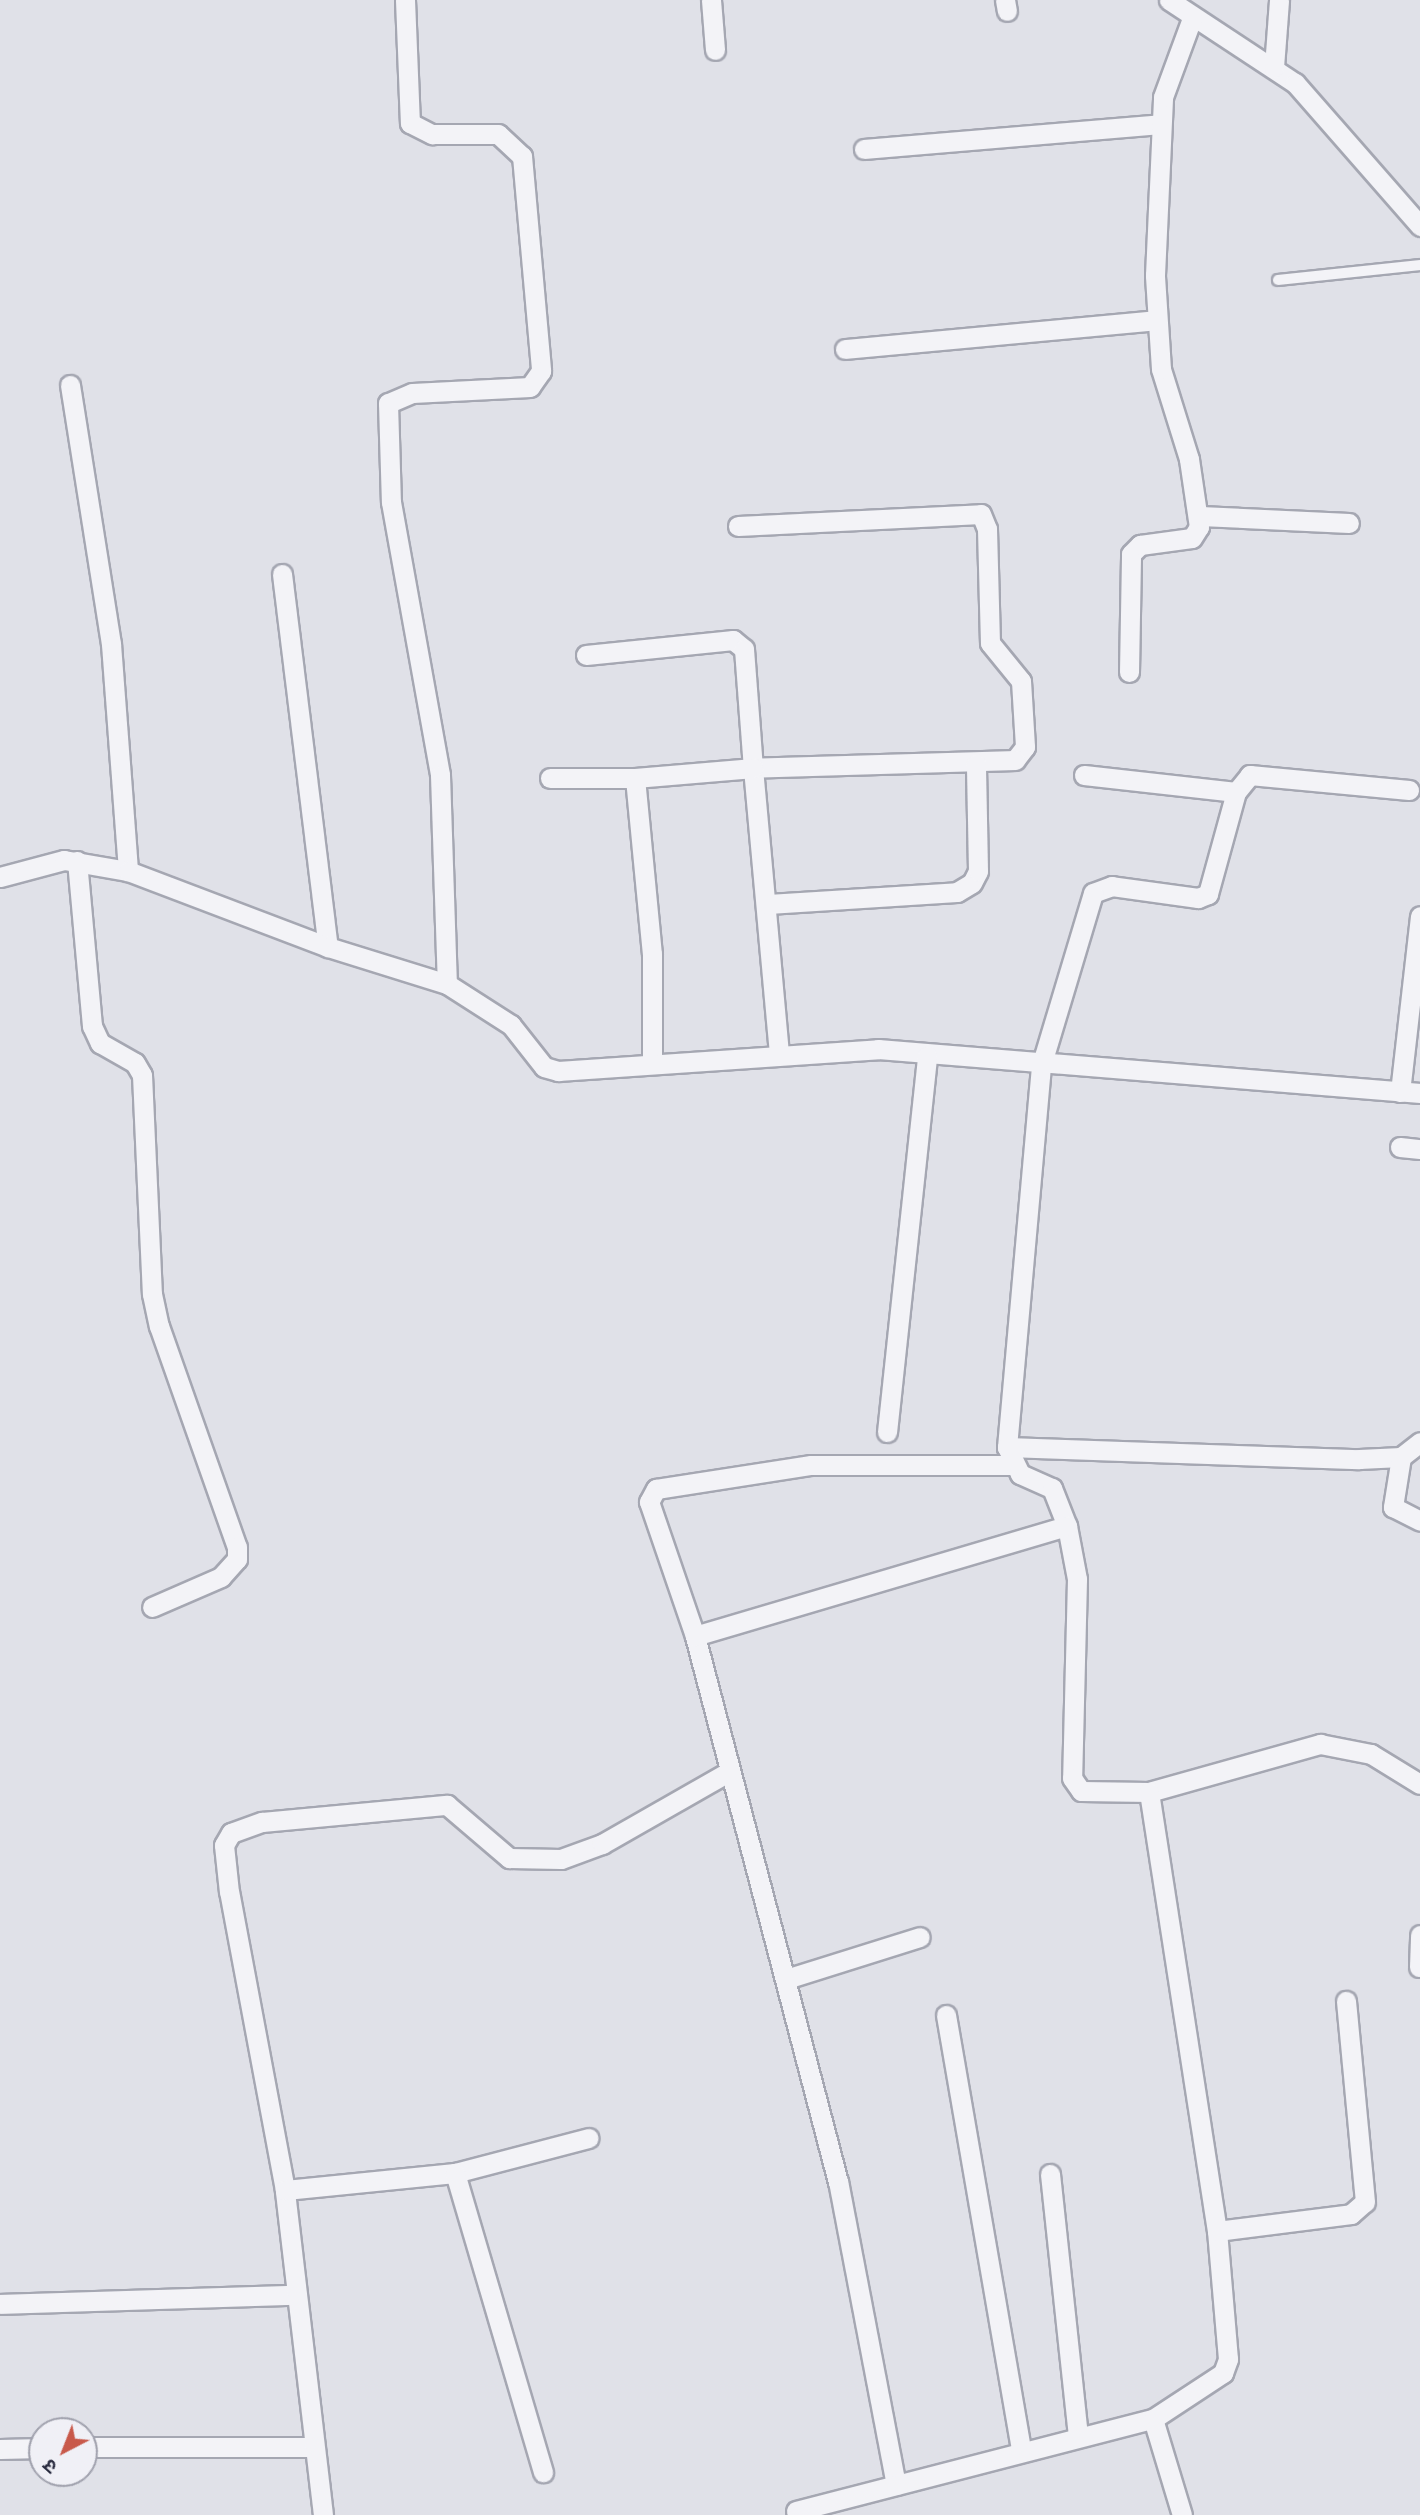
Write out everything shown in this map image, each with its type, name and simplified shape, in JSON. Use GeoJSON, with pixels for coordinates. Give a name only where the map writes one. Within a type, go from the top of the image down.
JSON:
{"type":"FeatureCollection","features":[{"type":"Feature","properties":{"kind":"street"},"geometry":{"type":"LineString","coordinates":[[405,0],[410,122],[432,134],[498,134],[522,156],[541,371],[530,387],[412,393],[388,402],[391,502],[440,775],[447,984]]}},
{"type":"Feature","properties":{"kind":"street"},"geometry":{"type":"LineString","coordinates":[[711,0],[715,50]]}},
{"type":"Feature","properties":{"kind":"street"},"geometry":{"type":"LineString","coordinates":[[1169,0],[1192,18],[1274,67],[1325,111],[1417,216]]}},
{"type":"Feature","properties":{"kind":"street"},"geometry":{"type":"LineString","coordinates":[[1274,67],[1279,0]]}},
{"type":"Feature","properties":{"kind":"street"},"geometry":{"type":"LineString","coordinates":[[1129,672],[1131,554],[1140,545],[1192,538],[1200,516],[1161,369],[1157,320],[1160,124],[1174,57],[1192,18]]}},
{"type":"Feature","properties":{"kind":"street"},"geometry":{"type":"LineString","coordinates":[[863,149],[1160,124]]}},
{"type":"Feature","properties":{"kind":"street"},"geometry":{"type":"LineString","coordinates":[[845,349],[1157,320]]}},
{"type":"Feature","properties":{"kind":"street"},"geometry":{"type":"LineString","coordinates":[[70,385],[111,644],[128,871]]}},
{"type":"Feature","properties":{"kind":"street"},"geometry":{"type":"LineString","coordinates":[[550,778],[635,778],[752,768],[1015,761],[1025,747],[1021,681],[989,643],[988,529],[981,514],[738,526]]}},
{"type":"Feature","properties":{"kind":"street"},"geometry":{"type":"LineString","coordinates":[[1200,516],[1349,523]]}},
{"type":"Feature","properties":{"kind":"street"},"geometry":{"type":"LineString","coordinates":[[282,575],[328,947]]}},
{"type":"Feature","properties":{"kind":"street"},"geometry":{"type":"LineString","coordinates":[[586,655],[740,644],[768,904],[779,1053]]}},
{"type":"Feature","properties":{"kind":"street"},"geometry":{"type":"LineString","coordinates":[[768,904],[957,892],[972,883],[978,871],[976,764]]}},
{"type":"Feature","properties":{"kind":"street"},"geometry":{"type":"LineString","coordinates":[[1084,775],[1236,792]]}},
{"type":"Feature","properties":{"kind":"street"},"geometry":{"type":"LineString","coordinates":[[1009,1456],[1041,1066],[1093,894],[1112,886],[1198,898],[1208,894],[1236,792],[1250,775],[1409,790]]}},
{"type":"Feature","properties":{"kind":"street"},"geometry":{"type":"LineString","coordinates":[[635,778],[652,954],[652,1063]]}},
{"type":"Feature","properties":{"kind":"street"},"geometry":{"type":"LineString","coordinates":[[77,860],[92,1026],[100,1043],[135,1063],[142,1075],[152,1294],[159,1326],[237,1547],[237,1559],[221,1577],[152,1607]]}},
{"type":"Feature","properties":{"kind":"street"},"geometry":{"type":"LineString","coordinates":[[0,877],[77,860],[128,871],[328,947],[447,984],[512,1025],[544,1067],[558,1071],[779,1053],[878,1049],[1041,1066],[1410,1093],[1420,916]]}},
{"type":"Feature","properties":{"kind":"street"},"geometry":{"type":"LineString","coordinates":[[887,1432],[927,1056]]}},
{"type":"Feature","properties":{"kind":"street"},"geometry":{"type":"LineString","coordinates":[[897,2485],[838,2182],[695,1636],[649,1502],[656,1489],[811,1465],[1009,1456],[1401,1457],[1420,1442]]}},
{"type":"Feature","properties":{"kind":"street"},"geometry":{"type":"LineString","coordinates":[[1009,1456],[1052,1488],[1067,1526],[1077,1592],[1072,1778],[1090,1795],[1149,1792],[1320,1744],[1371,1754],[1420,1784]]}},
{"type":"Feature","properties":{"kind":"street"},"geometry":{"type":"LineString","coordinates":[[1401,1457],[1393,1507],[1420,1521]]}},
{"type":"Feature","properties":{"kind":"street"},"geometry":{"type":"LineString","coordinates":[[695,1636],[1067,1526]]}},
{"type":"Feature","properties":{"kind":"street"},"geometry":{"type":"LineString","coordinates":[[323,2515],[293,2295],[285,2190],[229,1892],[224,1845],[231,1833],[262,1822],[447,1805],[509,1858],[561,1859],[602,1844],[730,1770]]}},
{"type":"Feature","properties":{"kind":"street"},"geometry":{"type":"LineString","coordinates":[[796,2511],[1153,2419],[1223,2373],[1228,2359],[1217,2231],[1149,1792]]}},
{"type":"Feature","properties":{"kind":"street"},"geometry":{"type":"LineString","coordinates":[[1419,1967],[1420,1935]]}},
{"type":"Feature","properties":{"kind":"street"},"geometry":{"type":"LineString","coordinates":[[786,1979],[920,1937]]}},
{"type":"Feature","properties":{"kind":"street"},"geometry":{"type":"LineString","coordinates":[[1217,2231],[1361,2210],[1363,2171],[1346,2001]]}},
{"type":"Feature","properties":{"kind":"street"},"geometry":{"type":"LineString","coordinates":[[946,2015],[1021,2451]]}},
{"type":"Feature","properties":{"kind":"street"},"geometry":{"type":"LineString","coordinates":[[285,2190],[455,2173],[587,2138]]}},
{"type":"Feature","properties":{"kind":"street"},"geometry":{"type":"LineString","coordinates":[[455,2173],[542,2472]]}},
{"type":"Feature","properties":{"kind":"street"},"geometry":{"type":"LineString","coordinates":[[1050,2174],[1078,2437]]}},
{"type":"Feature","properties":{"kind":"street"},"geometry":{"type":"LineString","coordinates":[[0,2304],[293,2295]]}},
{"type":"Feature","properties":{"kind":"street"},"geometry":{"type":"LineString","coordinates":[[1153,2419],[1182,2515]]}},
{"type":"Feature","properties":{"kind":"street"},"geometry":{"type":"LineString","coordinates":[[98,2447],[313,2447]]}},
{"type":"Feature","properties":{"kind":"street"},"geometry":{"type":"LineString","coordinates":[[0,2449],[28,2448]]}},
{"type":"Feature","properties":{"kind":"lane"},"geometry":{"type":"LineString","coordinates":[[1278,280],[1420,265]]}}]}
